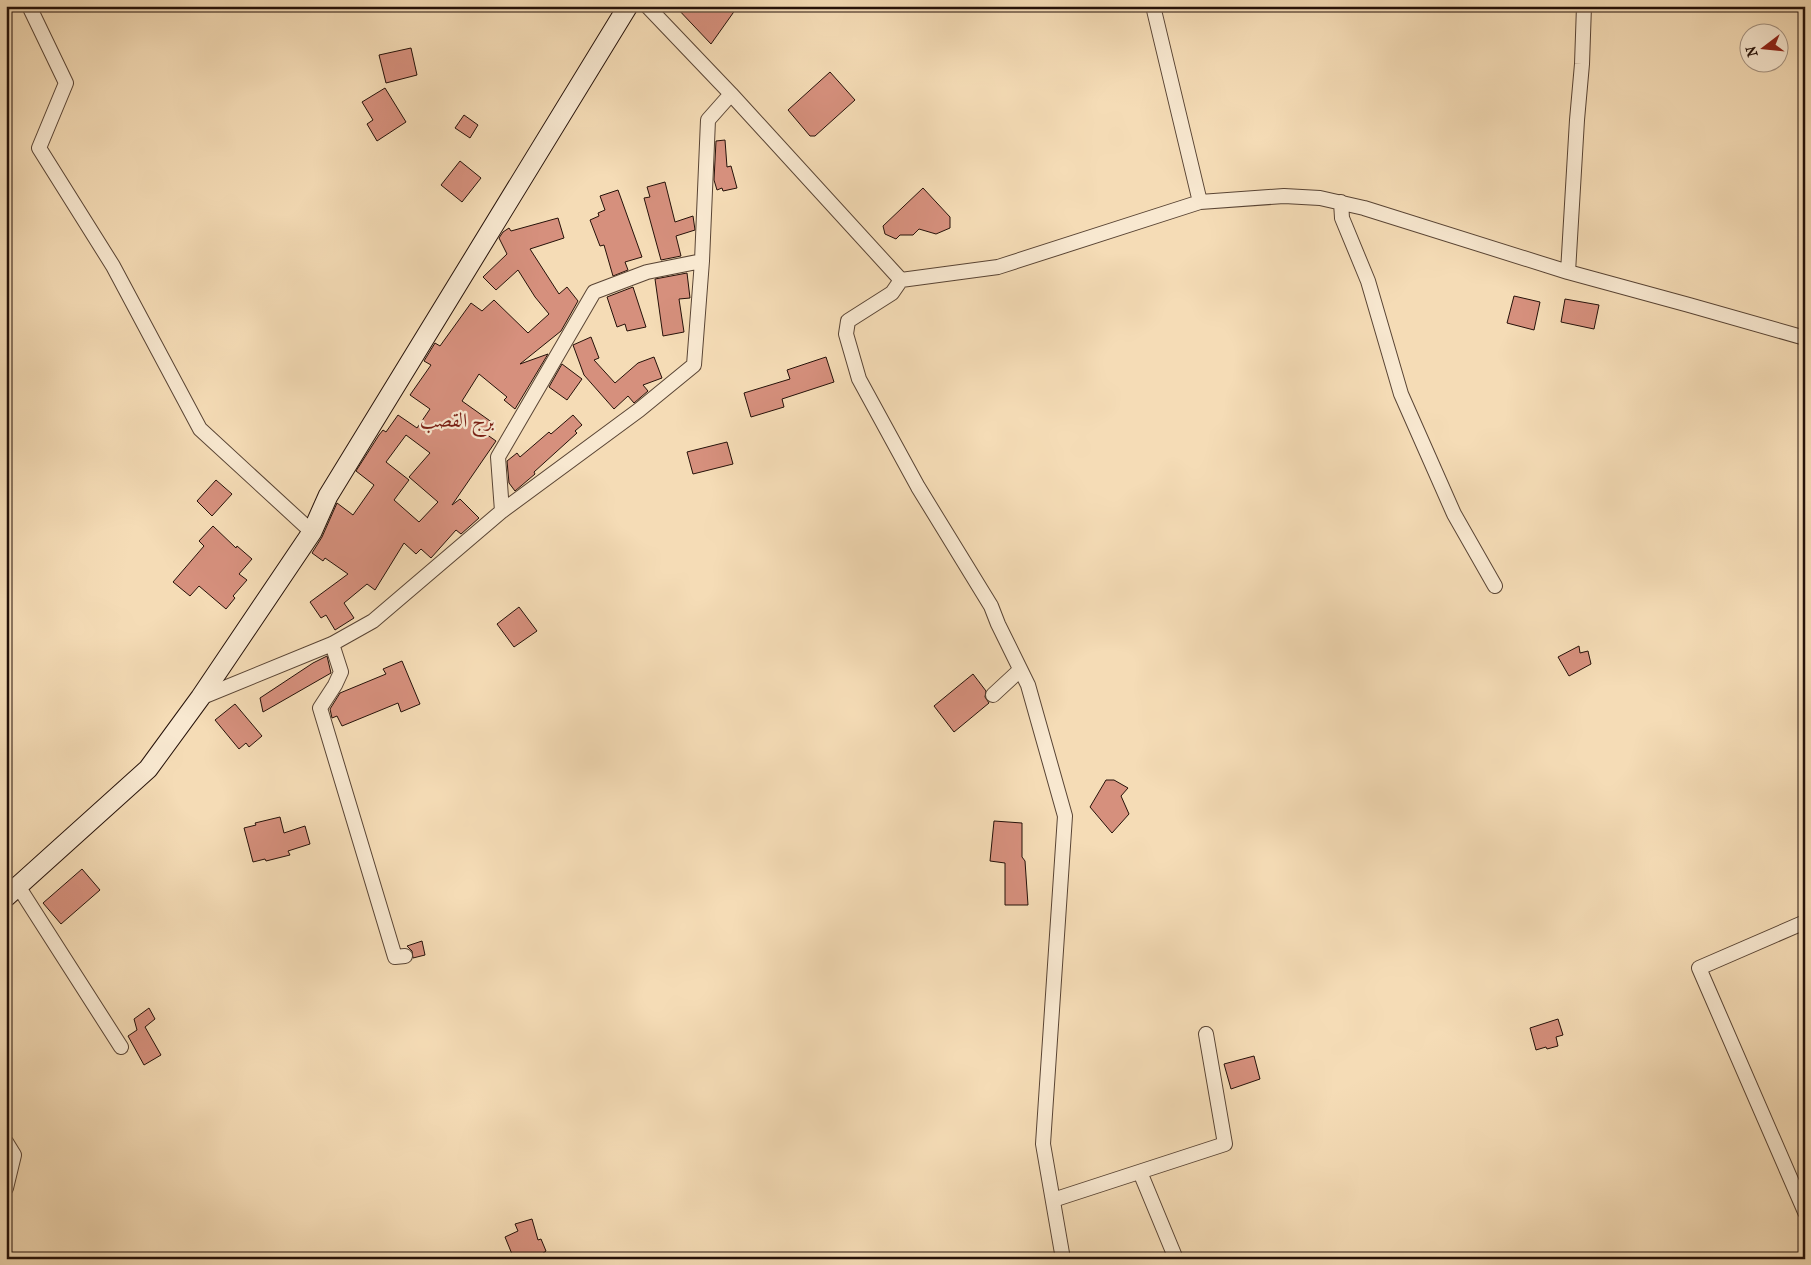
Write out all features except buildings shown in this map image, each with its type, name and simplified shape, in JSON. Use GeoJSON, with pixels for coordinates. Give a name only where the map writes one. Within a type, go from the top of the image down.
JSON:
{"type":"FeatureCollection","features":[{"type":"Feature","properties":{"kind":"main road"},"geometry":{"type":"LineString","coordinates":[[12,891],[144,772],[200,698],[312,532],[328,496],[628,6]]}},
{"type":"Feature","properties":{"kind":"street"},"geometry":{"type":"LineString","coordinates":[[29,6],[66,83],[39,148],[113,266],[200,429],[312,532]]}},
{"type":"Feature","properties":{"kind":"street"},"geometry":{"type":"LineString","coordinates":[[647,6],[731,94],[901,280]]}},
{"type":"Feature","properties":{"kind":"street"},"geometry":{"type":"LineString","coordinates":[[1153,6],[1200,202]]}},
{"type":"Feature","properties":{"kind":"street"},"geometry":{"type":"LineString","coordinates":[[1568,272],[1584,6]]}},
{"type":"Feature","properties":{"kind":"street"},"geometry":{"type":"LineString","coordinates":[[200,698],[332,644],[373,621],[502,511],[639,410],[694,365],[702,261],[708,120],[731,94]]}},
{"type":"Feature","properties":{"kind":"street"},"geometry":{"type":"LineString","coordinates":[[1062,1259],[1043,1144],[1065,816],[1028,685],[991,606],[918,487],[859,379],[846,334],[848,321],[892,292],[901,280],[998,267],[1200,202],[1284,196],[1320,198],[1341,202],[1568,272],[1689,304],[1805,338]]}},
{"type":"Feature","properties":{"kind":"street"},"geometry":{"type":"LineString","coordinates":[[1341,202],[1342,218],[1368,281],[1401,394],[1454,514],[1495,586]]}},
{"type":"Feature","properties":{"kind":"street"},"geometry":{"type":"LineString","coordinates":[[502,511],[498,457],[594,292],[647,272],[702,261]]}},
{"type":"Feature","properties":{"kind":"street"},"geometry":{"type":"LineString","coordinates":[[332,644],[341,672],[320,708],[395,957],[405,956]]}},
{"type":"Feature","properties":{"kind":"street"},"geometry":{"type":"LineString","coordinates":[[993,695],[1020,670]]}},
{"type":"Feature","properties":{"kind":"street"},"geometry":{"type":"LineString","coordinates":[[12,891],[121,1047]]}},
{"type":"Feature","properties":{"kind":"street"},"geometry":{"type":"LineString","coordinates":[[1805,922],[1699,968],[1805,1212]]}},
{"type":"Feature","properties":{"kind":"street"},"geometry":{"type":"LineString","coordinates":[[1053,1200],[1225,1144],[1206,1034]]}},
{"type":"Feature","properties":{"kind":"street"},"geometry":{"type":"LineString","coordinates":[[6,1142],[14,1155],[6,1188]]}},
{"type":"Feature","properties":{"kind":"street"},"geometry":{"type":"LineString","coordinates":[[1140,1172],[1176,1259]]}},
{"type":"Feature","properties":{"kind":"district","name":"برج القصب"},"geometry":{"type":"Point","coordinates":[457,420]}}]}
